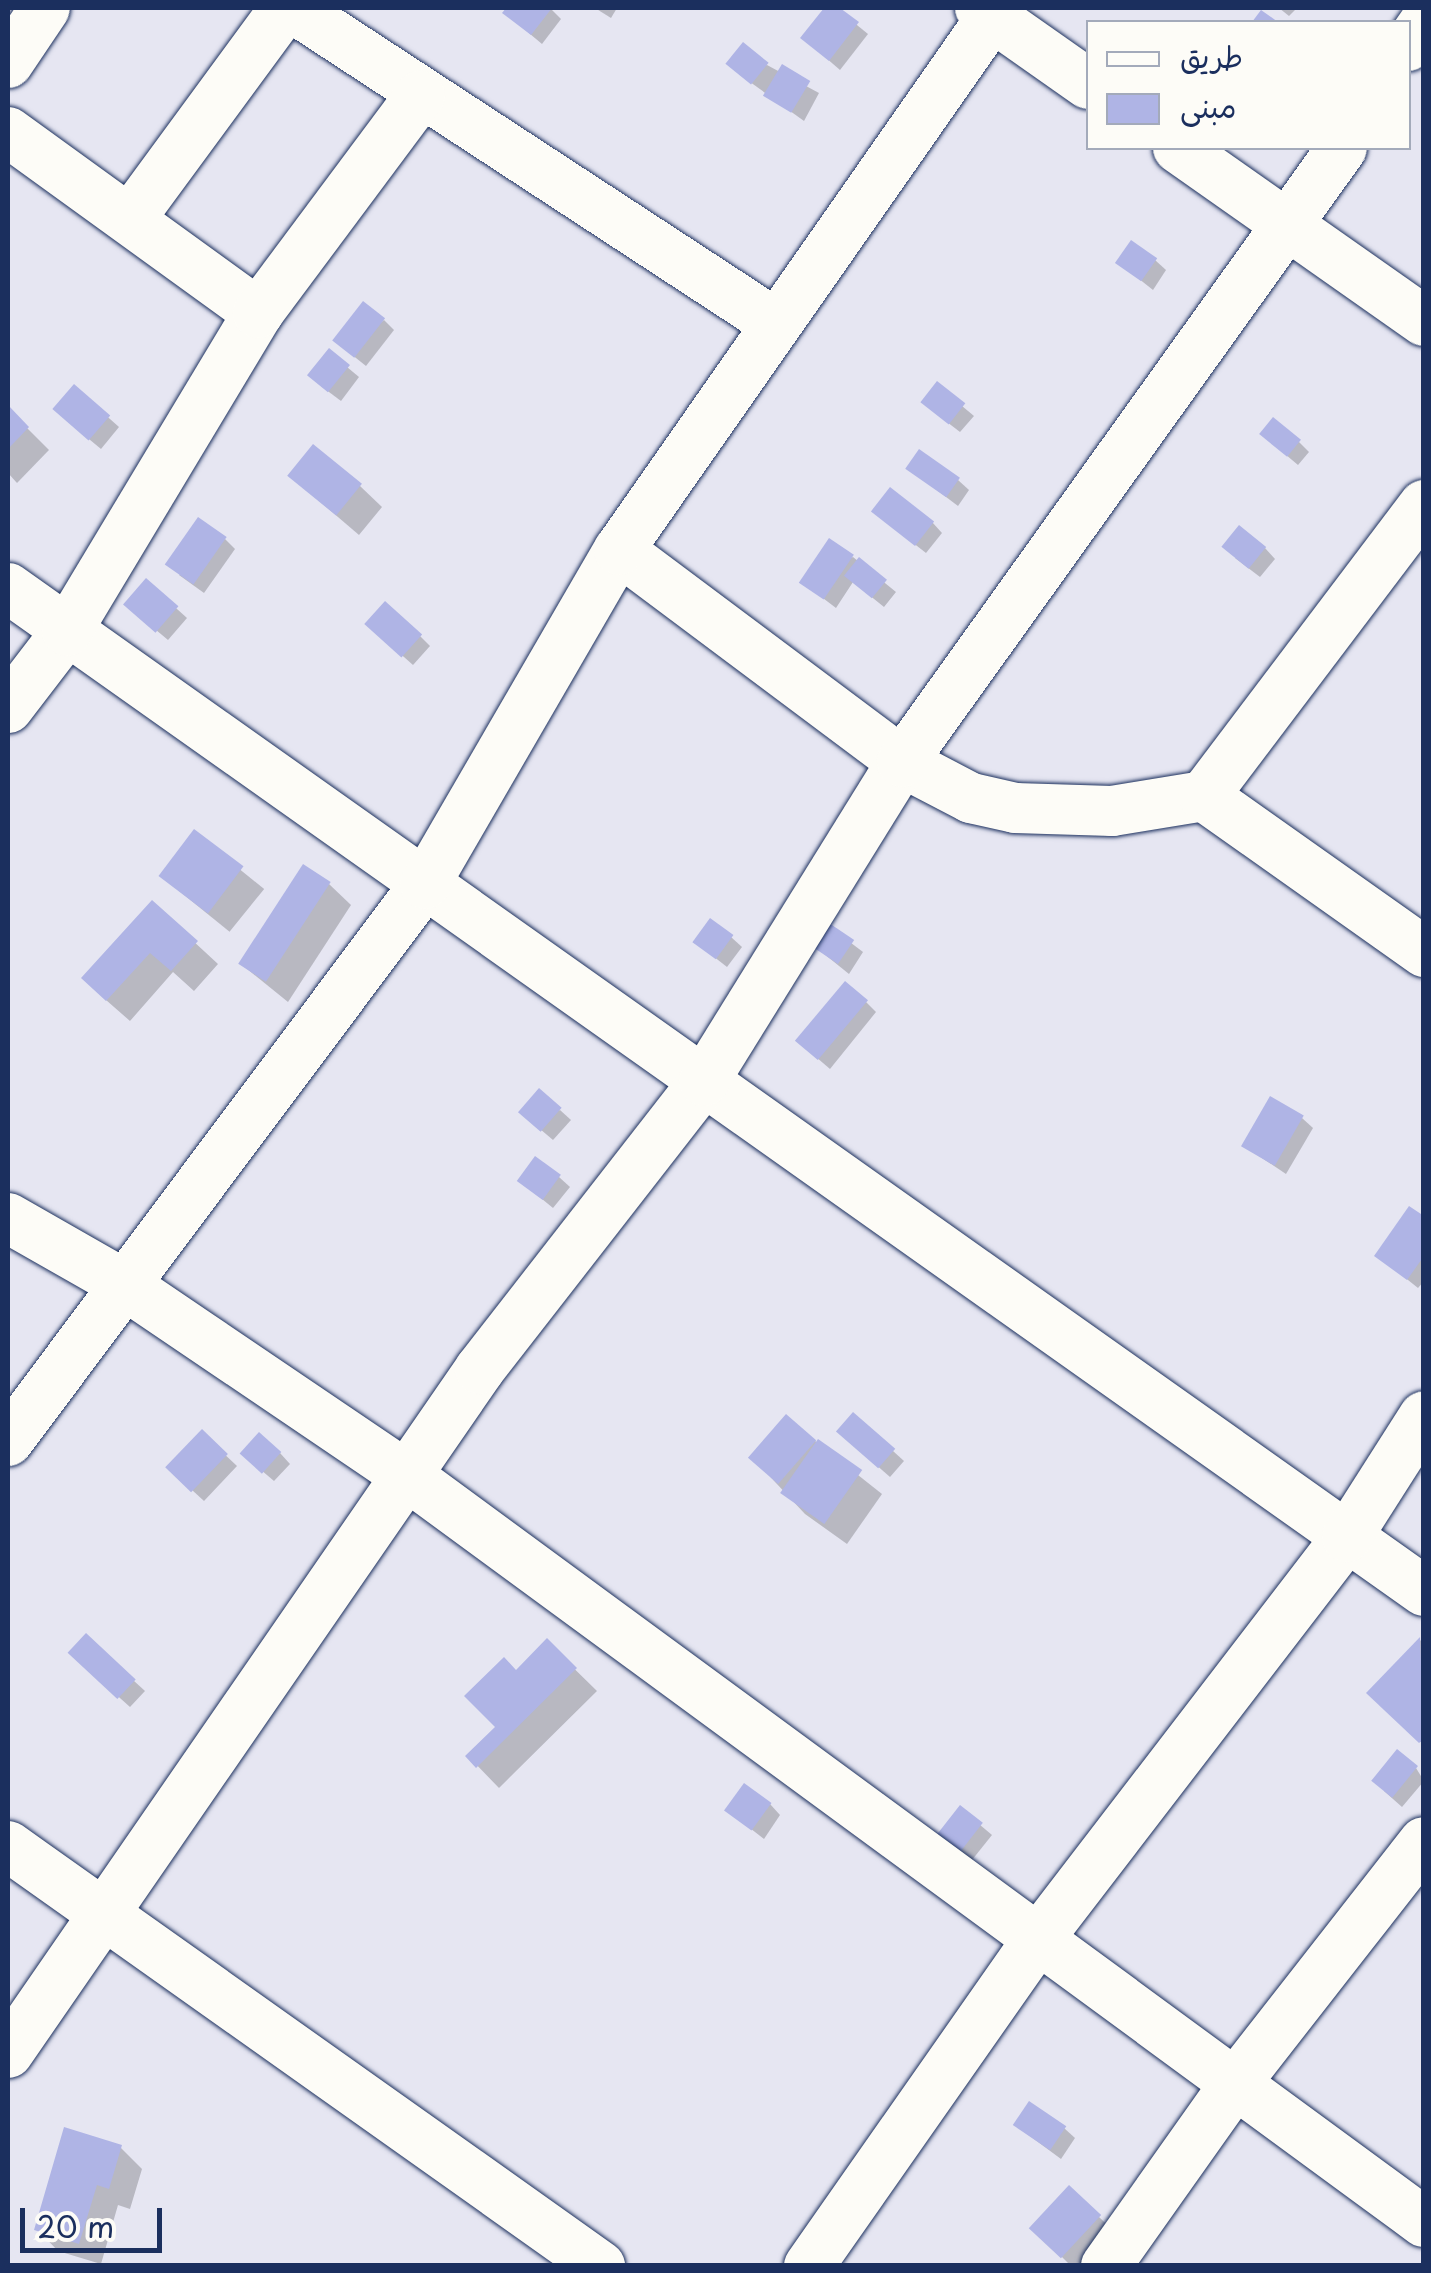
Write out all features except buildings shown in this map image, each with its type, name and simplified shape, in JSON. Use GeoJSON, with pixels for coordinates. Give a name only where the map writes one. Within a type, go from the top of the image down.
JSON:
{"type":"FeatureCollection","features":[{"type":"Feature","properties":{"kind":"street"},"geometry":{"type":"LineString","coordinates":[[8,63],[45,8]]}},
{"type":"Feature","properties":{"kind":"street"},"geometry":{"type":"LineString","coordinates":[[130,219],[285,8]]}},
{"type":"Feature","properties":{"kind":"street"},"geometry":{"type":"LineString","coordinates":[[293,8],[420,96],[776,324]]}},
{"type":"Feature","properties":{"kind":"street"},"geometry":{"type":"LineString","coordinates":[[8,1441],[122,1283],[425,884],[619,550],[990,10],[1086,82]]}},
{"type":"Feature","properties":{"kind":"street"},"geometry":{"type":"LineString","coordinates":[[8,708],[68,631],[258,312],[420,96]]}},
{"type":"Feature","properties":{"kind":"street"},"geometry":{"type":"LineString","coordinates":[[8,132],[258,312]]}},
{"type":"Feature","properties":{"kind":"street"},"geometry":{"type":"LineString","coordinates":[[1181,150],[1424,321]]}},
{"type":"Feature","properties":{"kind":"street"},"geometry":{"type":"LineString","coordinates":[[8,2053],[480,1370],[704,1082],[902,762],[1290,226],[1341,150]]}},
{"type":"Feature","properties":{"kind":"street"},"geometry":{"type":"LineString","coordinates":[[1204,796],[1424,505]]}},
{"type":"Feature","properties":{"kind":"street"},"geometry":{"type":"LineString","coordinates":[[619,550],[902,762],[971,798],[1015,808],[1112,810],[1204,796],[1424,952]]}},
{"type":"Feature","properties":{"kind":"street"},"geometry":{"type":"LineString","coordinates":[[8,588],[1424,1591]]}},
{"type":"Feature","properties":{"kind":"street"},"geometry":{"type":"LineString","coordinates":[[8,1218],[122,1283],[409,1477],[1036,1942],[1424,2222]]}},
{"type":"Feature","properties":{"kind":"street"},"geometry":{"type":"LineString","coordinates":[[809,2266],[1036,1942],[1347,1536],[1424,1416]]}},
{"type":"Feature","properties":{"kind":"street"},"geometry":{"type":"LineString","coordinates":[[1106,2266],[1234,2085],[1424,1842]]}},
{"type":"Feature","properties":{"kind":"street"},"geometry":{"type":"LineString","coordinates":[[8,1846],[600,2266]]}}]}
